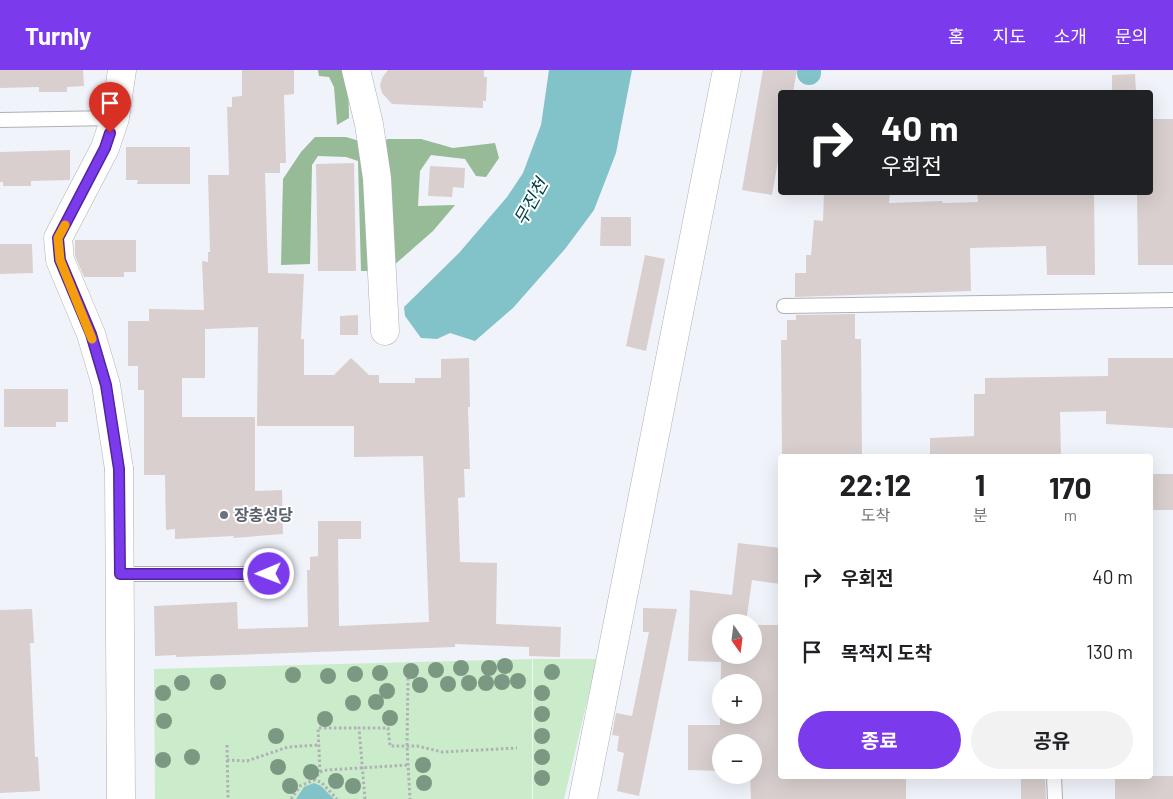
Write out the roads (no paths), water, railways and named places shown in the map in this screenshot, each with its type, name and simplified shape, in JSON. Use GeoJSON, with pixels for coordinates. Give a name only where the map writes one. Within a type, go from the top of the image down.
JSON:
{"type":"FeatureCollection","features":[{"type":"Feature","properties":{"kind":"street"},"geometry":{"type":"LineString","coordinates":[[121,799],[119,469],[106,385],[91,334],[60,260],[58,238],[105,148],[115,118],[122,70]]}},
{"type":"Feature","properties":{"kind":"street"},"geometry":{"type":"LineString","coordinates":[[356,70],[369,124],[377,178],[385,331]]}},
{"type":"Feature","properties":{"kind":"street"},"geometry":{"type":"LineString","coordinates":[[583,799],[727,70]]}},
{"type":"Feature","properties":{"kind":"lane"},"geometry":{"type":"LineString","coordinates":[[0,120],[115,118]]}},
{"type":"Feature","properties":{"kind":"lane"},"geometry":{"type":"LineString","coordinates":[[784,306],[1173,300]]}},
{"type":"Feature","properties":{"kind":"lane"},"geometry":{"type":"LineString","coordinates":[[120,574],[269,574]]}},
{"type":"Feature","properties":{"kind":"lane"},"geometry":{"type":"LineString","coordinates":[[1054,779],[1055,799]]}},
{"type":"Feature","properties":{"kind":"water","name":"무진천"},"geometry":{"type":"Polygon","coordinates":[[[549,70],[632,70],[616,153],[594,210],[565,249],[513,308],[475,341],[450,333],[437,339],[421,338],[405,316],[404,307],[459,253],[507,197],[523,173],[541,125],[549,70]]]}},
{"type":"Feature","properties":{"kind":"water"},"geometry":{"type":"Polygon","coordinates":[[[314,783],[321,786],[334,799],[296,799],[304,787],[314,783]]]}},
{"type":"Feature","properties":{"kind":"place","name":"장충성당"},"geometry":{"type":"Point","coordinates":[224,515]}}]}
